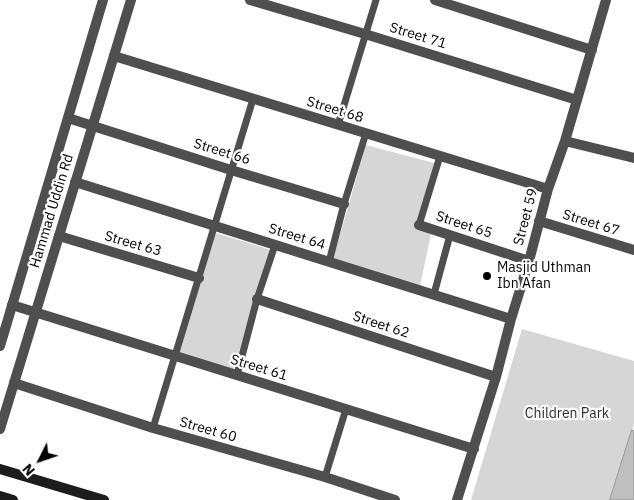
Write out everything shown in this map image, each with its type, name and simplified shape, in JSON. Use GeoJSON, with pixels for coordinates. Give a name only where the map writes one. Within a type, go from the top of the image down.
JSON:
{"type":"FeatureCollection","features":[{"type":"Feature","properties":{"kind":"main road"},"geometry":{"type":"LineString","coordinates":[[0,469],[104,500]]}},
{"type":"Feature","properties":{"kind":"main road"},"geometry":{"type":"LineString","coordinates":[[0,496],[13,500]]}},
{"type":"Feature","properties":{"kind":"street","name":"Hammad Uddin Rd"},"geometry":{"type":"LineString","coordinates":[[0,346],[103,0]]}},
{"type":"Feature","properties":{"kind":"street","name":"Hammad Uddin Rd"},"geometry":{"type":"LineString","coordinates":[[0,430],[131,0]]}},
{"type":"Feature","properties":{"kind":"street","name":"Street 71"},"geometry":{"type":"LineString","coordinates":[[250,0],[577,100]]}},
{"type":"Feature","properties":{"kind":"street"},"geometry":{"type":"LineString","coordinates":[[435,0],[592,50]]}},
{"type":"Feature","properties":{"kind":"street","name":"Street 59"},"geometry":{"type":"LineString","coordinates":[[457,500],[496,377],[510,318],[529,262],[548,189],[577,100],[606,0]]}},
{"type":"Feature","properties":{"kind":"street","name":"Street 68"},"geometry":{"type":"LineString","coordinates":[[114,56],[548,189]]}},
{"type":"Feature","properties":{"kind":"street","name":"Street 66"},"geometry":{"type":"LineString","coordinates":[[68,118],[344,204]]}},
{"type":"Feature","properties":{"kind":"street"},"geometry":{"type":"LineString","coordinates":[[564,141],[634,158]]}},
{"type":"Feature","properties":{"kind":"street","name":"Street 64"},"geometry":{"type":"LineString","coordinates":[[75,182],[510,318]]}},
{"type":"Feature","properties":{"kind":"street","name":"Street 67"},"geometry":{"type":"LineString","coordinates":[[539,221],[634,250]]}},
{"type":"Feature","properties":{"kind":"street","name":"Street 65"},"geometry":{"type":"LineString","coordinates":[[419,225],[529,262]]}},
{"type":"Feature","properties":{"kind":"street","name":"Street 63"},"geometry":{"type":"LineString","coordinates":[[59,236],[199,278]]}},
{"type":"Feature","properties":{"kind":"street","name":"Street 62"},"geometry":{"type":"LineString","coordinates":[[257,299],[496,377]]}},
{"type":"Feature","properties":{"kind":"street","name":"Street 61"},"geometry":{"type":"LineString","coordinates":[[12,304],[474,449]]}},
{"type":"Feature","properties":{"kind":"street","name":"Street 60"},"geometry":{"type":"LineString","coordinates":[[14,384],[153,428],[395,500]]}},
{"type":"Feature","properties":{"kind":"lane"},"geometry":{"type":"LineString","coordinates":[[338,125],[376,0]]}},
{"type":"Feature","properties":{"kind":"lane"},"geometry":{"type":"LineString","coordinates":[[153,428],[253,99]]}},
{"type":"Feature","properties":{"kind":"lane"},"geometry":{"type":"LineString","coordinates":[[329,262],[344,204],[366,133]]}},
{"type":"Feature","properties":{"kind":"lane"},"geometry":{"type":"LineString","coordinates":[[419,225],[440,156]]}},
{"type":"Feature","properties":{"kind":"lane"},"geometry":{"type":"LineString","coordinates":[[434,294],[450,235]]}},
{"type":"Feature","properties":{"kind":"lane"},"geometry":{"type":"LineString","coordinates":[[237,375],[257,299],[275,245]]}},
{"type":"Feature","properties":{"kind":"lane"},"geometry":{"type":"LineString","coordinates":[[325,478],[346,409]]}},
{"type":"Feature","properties":{"kind":"green space"},"geometry":{"type":"Polygon","coordinates":[[[366,145],[434,163],[416,227],[431,234],[420,286],[333,259],[366,145]]]}},
{"type":"Feature","properties":{"kind":"green space"},"geometry":{"type":"Polygon","coordinates":[[[216,233],[271,250],[233,371],[178,353],[216,233]]]}},
{"type":"Feature","properties":{"kind":"green space","name":"Children Park"},"geometry":{"type":"Polygon","coordinates":[[[522,329],[634,361],[634,424],[610,500],[471,500],[522,329]]]}},
{"type":"Feature","properties":{"kind":"building"},"geometry":{"type":"Polygon","coordinates":[[[632,430],[634,431],[634,500],[610,500],[632,430]]]}},
{"type":"Feature","properties":{"kind":"place","name":"Masjid Uthman Ibn Afan"},"geometry":{"type":"Point","coordinates":[487,276]}}]}
